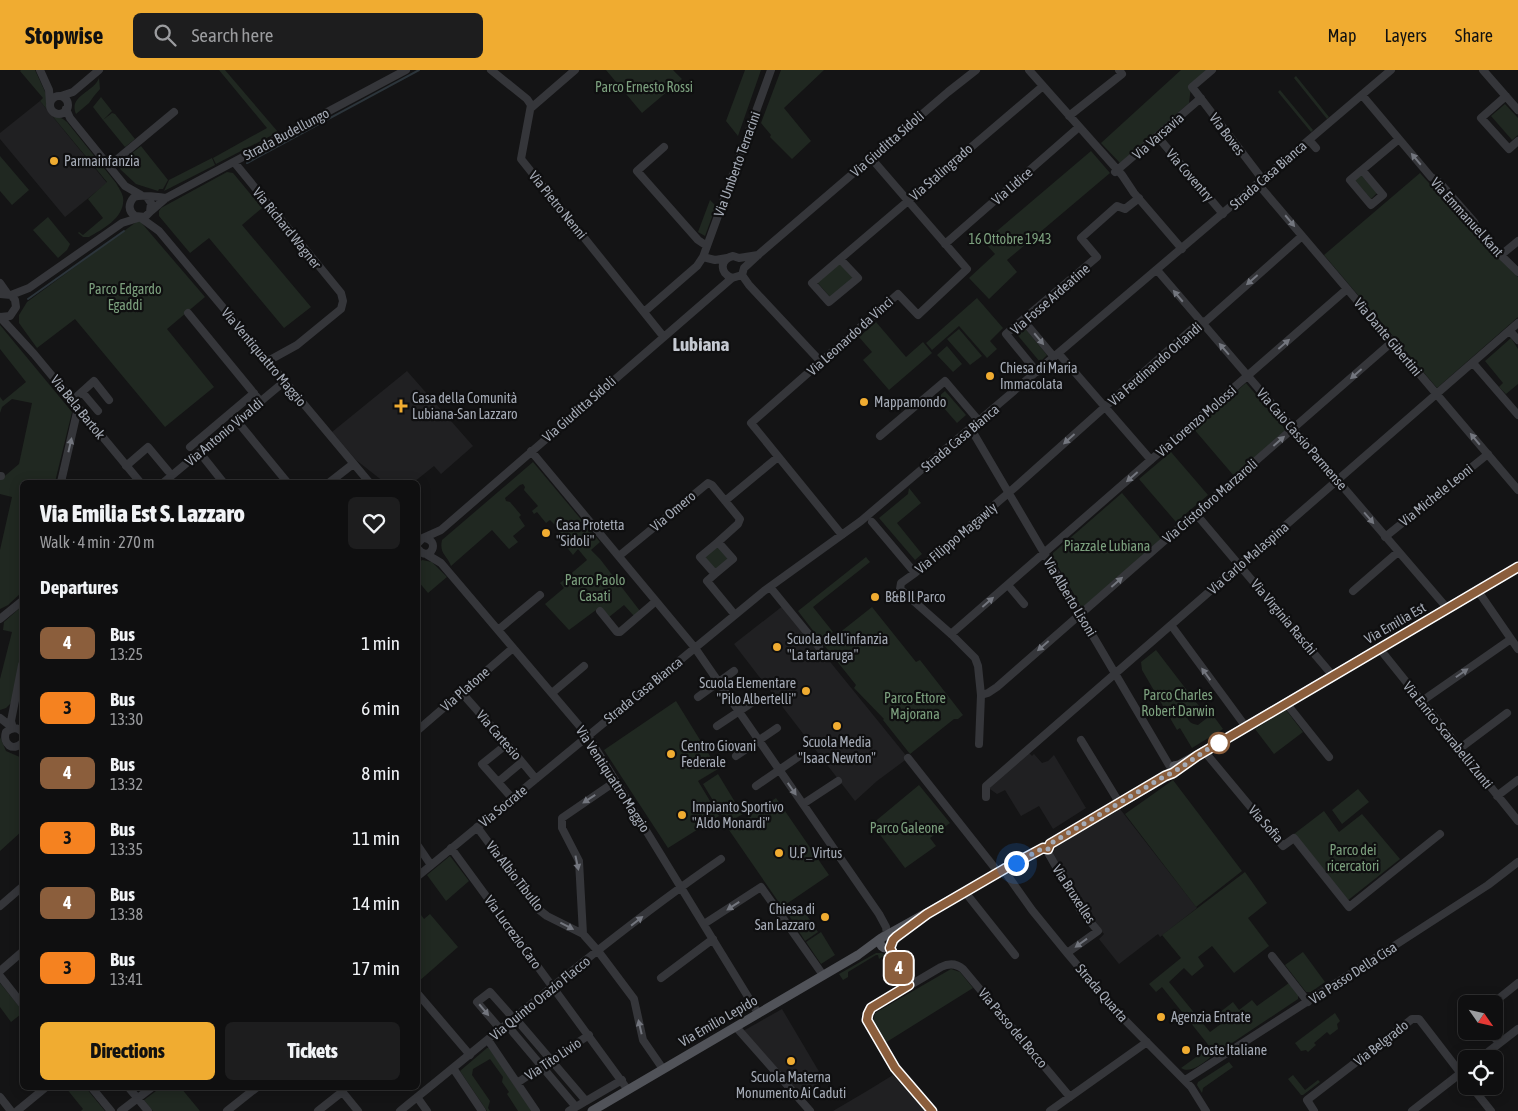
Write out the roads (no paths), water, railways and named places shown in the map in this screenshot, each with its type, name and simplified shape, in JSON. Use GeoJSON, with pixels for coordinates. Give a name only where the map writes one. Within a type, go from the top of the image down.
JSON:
{"type":"FeatureCollection","features":[{"type":"Feature","properties":{"kind":"main road","name":"Via Emilia Est"},"geometry":{"type":"LineString","coordinates":[[1045,845],[1117,799],[1246,727],[1518,567]]}},
{"type":"Feature","properties":{"kind":"main road","name":"Via Emilia Est"},"geometry":{"type":"LineString","coordinates":[[1002,870],[1171,769]]}},
{"type":"Feature","properties":{"kind":"main road","name":"Via Emilio Lepido"},"geometry":{"type":"LineString","coordinates":[[592,1111],[823,975],[858,955],[896,937],[927,914],[1002,870]]}},
{"type":"Feature","properties":{"kind":"street"},"geometry":{"type":"LineString","coordinates":[[40,70],[49,90],[53,111],[65,108],[73,92],[99,70]]}},
{"type":"Feature","properties":{"kind":"street","name":"Strada Budellungo"},"geometry":{"type":"LineString","coordinates":[[10,316],[15,311],[16,303],[29,288],[122,223],[145,217],[166,198],[406,70]]}},
{"type":"Feature","properties":{"kind":"street"},"geometry":{"type":"LineString","coordinates":[[491,70],[527,99],[532,108],[575,70]]}},
{"type":"Feature","properties":{"kind":"street","name":"Via Umberto Terracini"},"geometry":{"type":"LineString","coordinates":[[703,257],[771,70]]}},
{"type":"Feature","properties":{"kind":"street","name":"Via Giuditta Sidoli"},"geometry":{"type":"LineString","coordinates":[[948,92],[952,85],[969,70]]}},
{"type":"Feature","properties":{"kind":"street","name":"Via Giuditta Sidoli"},"geometry":{"type":"LineString","coordinates":[[726,275],[743,271],[758,255],[976,70]]}},
{"type":"Feature","properties":{"kind":"street"},"geometry":{"type":"LineString","coordinates":[[1029,70],[1182,249]]}},
{"type":"Feature","properties":{"kind":"street"},"geometry":{"type":"LineString","coordinates":[[1069,116],[1122,74],[1119,70]]}},
{"type":"Feature","properties":{"kind":"street","name":"Via Boves"},"geometry":{"type":"LineString","coordinates":[[1212,70],[1192,87],[1260,182]]}},
{"type":"Feature","properties":{"kind":"street","name":"Strada Casa Bianca"},"geometry":{"type":"LineString","coordinates":[[588,736],[770,587],[867,517],[1390,70]]}},
{"type":"Feature","properties":{"kind":"street"},"geometry":{"type":"LineString","coordinates":[[1483,70],[1518,110]]}},
{"type":"Feature","properties":{"kind":"street","name":"Via Stalingrado"},"geometry":{"type":"LineString","coordinates":[[840,259],[858,278],[829,302],[812,283],[840,259],[908,201],[1043,86]]}},
{"type":"Feature","properties":{"kind":"street"},"geometry":{"type":"LineString","coordinates":[[49,90],[65,99],[65,108],[70,118],[125,186],[144,196],[151,203],[151,211]]}},
{"type":"Feature","properties":{"kind":"street"},"geometry":{"type":"LineString","coordinates":[[50,103],[53,98],[73,92]]}},
{"type":"Feature","properties":{"kind":"street","name":"Via Emmanuel Kant"},"geometry":{"type":"LineString","coordinates":[[1362,95],[1431,177],[1439,182],[1474,222],[1480,235],[1518,272]]}},
{"type":"Feature","properties":{"kind":"street"},"geometry":{"type":"LineString","coordinates":[[1506,96],[1481,118],[1509,149],[1518,142]]}},
{"type":"Feature","properties":{"kind":"street","name":"Via Varsavia"},"geometry":{"type":"LineString","coordinates":[[1116,172],[1201,98]]}},
{"type":"Feature","properties":{"kind":"street","name":"Via Pietro Nenni"},"geometry":{"type":"LineString","coordinates":[[532,108],[521,159],[663,336]]}},
{"type":"Feature","properties":{"kind":"street"},"geometry":{"type":"LineString","coordinates":[[109,166],[174,112]]}},
{"type":"Feature","properties":{"kind":"street","name":"Via Lidice"},"geometry":{"type":"LineString","coordinates":[[945,244],[1079,127]]}},
{"type":"Feature","properties":{"kind":"street","name":"Via Coventry"},"geometry":{"type":"LineString","coordinates":[[1157,136],[1223,214]]}},
{"type":"Feature","properties":{"kind":"street"},"geometry":{"type":"LineString","coordinates":[[1362,170],[1384,195],[1371,205],[1350,180],[1399,138]]}},
{"type":"Feature","properties":{"kind":"street"},"geometry":{"type":"LineString","coordinates":[[1309,140],[1316,148]]}},
{"type":"Feature","properties":{"kind":"street"},"geometry":{"type":"LineString","coordinates":[[664,147],[637,171],[698,240],[707,246]]}},
{"type":"Feature","properties":{"kind":"street","name":"Via Leonardo da Vinci"},"geometry":{"type":"LineString","coordinates":[[842,535],[751,423],[898,294],[918,315],[967,269],[871,158]]}},
{"type":"Feature","properties":{"kind":"street","name":"Via Richard Wagner"},"geometry":{"type":"LineString","coordinates":[[234,162],[341,293],[343,301],[341,309],[297,345],[268,361]]}},
{"type":"Feature","properties":{"kind":"street","name":"Via Dante Gibertini"},"geometry":{"type":"LineString","coordinates":[[1260,182],[1302,236],[1518,490]]}},
{"type":"Feature","properties":{"kind":"street"},"geometry":{"type":"LineString","coordinates":[[125,186],[132,214],[140,218]]}},
{"type":"Feature","properties":{"kind":"street","name":"Via Fosse Ardeatine"},"geometry":{"type":"LineString","coordinates":[[1037,372],[1006,334],[1097,257],[1081,238],[1117,206],[1125,209],[1137,196]]}},
{"type":"Feature","properties":{"kind":"street"},"geometry":{"type":"LineString","coordinates":[[122,223],[134,197],[166,198]]}},
{"type":"Feature","properties":{"kind":"street","name":"Via Ventiquattro Maggio"},"geometry":{"type":"LineString","coordinates":[[151,211],[159,231]]}},
{"type":"Feature","properties":{"kind":"street","name":"Via Ventiquattro Maggio"},"geometry":{"type":"LineString","coordinates":[[140,218],[159,231],[367,480]]}},
{"type":"Feature","properties":{"kind":"street","name":"Via Ferdinando Orlandi"},"geometry":{"type":"LineString","coordinates":[[1009,493],[1200,322],[1206,321],[1302,236]]}},
{"type":"Feature","properties":{"kind":"street"},"geometry":{"type":"LineString","coordinates":[[1501,256],[1518,241]]}},
{"type":"Feature","properties":{"kind":"street"},"geometry":{"type":"LineString","coordinates":[[703,257],[715,260],[733,256],[739,258],[758,255]]}},
{"type":"Feature","properties":{"kind":"street"},"geometry":{"type":"LineString","coordinates":[[644,312],[697,266],[703,257]]}},
{"type":"Feature","properties":{"kind":"street"},"geometry":{"type":"LineString","coordinates":[[703,257],[726,275]]}},
{"type":"Feature","properties":{"kind":"street","name":"Via Giuditta Sidoli"},"geometry":{"type":"LineString","coordinates":[[420,539],[440,530],[719,289],[726,275],[723,262],[727,258]]}},
{"type":"Feature","properties":{"kind":"street"},"geometry":{"type":"LineString","coordinates":[[739,258],[749,285],[821,362]]}},
{"type":"Feature","properties":{"kind":"street","name":"Via Caio Cassio Parmense"},"geometry":{"type":"LineString","coordinates":[[1157,270],[1447,608]]}},
{"type":"Feature","properties":{"kind":"street"},"geometry":{"type":"LineString","coordinates":[[0,283],[6,294],[16,303]]}},
{"type":"Feature","properties":{"kind":"street","name":"Strada Budellungo"},"geometry":{"type":"LineString","coordinates":[[6,294],[29,288]]}},
{"type":"Feature","properties":{"kind":"street","name":"Via Lorenzo Molossi"},"geometry":{"type":"LineString","coordinates":[[951,634],[1347,289]]}},
{"type":"Feature","properties":{"kind":"street"},"geometry":{"type":"LineString","coordinates":[[188,313],[261,402]]}},
{"type":"Feature","properties":{"kind":"street"},"geometry":{"type":"LineString","coordinates":[[0,317],[10,316],[15,333]]}},
{"type":"Feature","properties":{"kind":"street","name":"Via Bela Bartok"},"geometry":{"type":"LineString","coordinates":[[0,317],[73,400],[138,480]]}},
{"type":"Feature","properties":{"kind":"street"},"geometry":{"type":"LineString","coordinates":[[1023,320],[1105,407],[1151,460]]}},
{"type":"Feature","properties":{"kind":"street","name":"Via Carlo Malaspina"},"geometry":{"type":"LineString","coordinates":[[986,797],[986,786],[1518,323]]}},
{"type":"Feature","properties":{"kind":"street"},"geometry":{"type":"LineString","coordinates":[[1510,330],[1518,340]]}},
{"type":"Feature","properties":{"kind":"street","name":"Via Cristoforo Marzaroli"},"geometry":{"type":"LineString","coordinates":[[980,695],[986,694],[995,688],[1392,342]]}},
{"type":"Feature","properties":{"kind":"street"},"geometry":{"type":"LineString","coordinates":[[1473,362],[1518,414]]}},
{"type":"Feature","properties":{"kind":"street"},"geometry":{"type":"LineString","coordinates":[[73,400],[94,381],[110,400]]}},
{"type":"Feature","properties":{"kind":"street","name":"Via Antonio Vivaldi"},"geometry":{"type":"LineString","coordinates":[[166,480],[285,381]]}},
{"type":"Feature","properties":{"kind":"street"},"geometry":{"type":"LineString","coordinates":[[880,436],[945,381],[979,422]]}},
{"type":"Feature","properties":{"kind":"street"},"geometry":{"type":"LineString","coordinates":[[82,392],[98,411]]}},
{"type":"Feature","properties":{"kind":"street"},"geometry":{"type":"LineString","coordinates":[[190,447],[254,393]]}},
{"type":"Feature","properties":{"kind":"street"},"geometry":{"type":"LineString","coordinates":[[61,480],[78,408]]}},
{"type":"Feature","properties":{"kind":"street"},"geometry":{"type":"LineString","coordinates":[[74,426],[80,421],[87,419]]}},
{"type":"Feature","properties":{"kind":"street"},"geometry":{"type":"LineString","coordinates":[[237,421],[285,480]]}},
{"type":"Feature","properties":{"kind":"street","name":"Via Alberto Lisoni"},"geometry":{"type":"LineString","coordinates":[[970,429],[1171,769]]}},
{"type":"Feature","properties":{"kind":"street"},"geometry":{"type":"LineString","coordinates":[[126,466],[148,447],[168,471]]}},
{"type":"Feature","properties":{"kind":"street"},"geometry":{"type":"LineString","coordinates":[[531,451],[695,648],[884,921],[887,930],[887,942],[909,985],[868,1011],[869,1026],[895,1068],[932,1111]]}},
{"type":"Feature","properties":{"kind":"street"},"geometry":{"type":"LineString","coordinates":[[200,453],[221,480]]}},
{"type":"Feature","properties":{"kind":"street","name":"Via Michele Leoni"},"geometry":{"type":"LineString","coordinates":[[1385,537],[1488,454]]}},
{"type":"Feature","properties":{"kind":"street"},"geometry":{"type":"LineString","coordinates":[[726,501],[778,457]]}},
{"type":"Feature","properties":{"kind":"street"},"geometry":{"type":"LineString","coordinates":[[333,480],[353,464]]}},
{"type":"Feature","properties":{"kind":"street","name":"Via Omero"},"geometry":{"type":"LineString","coordinates":[[619,556],[707,483],[711,484],[726,501],[740,521],[718,542]]}},
{"type":"Feature","properties":{"kind":"street","name":"Via Filippo Magawly"},"geometry":{"type":"LineString","coordinates":[[951,634],[902,590],[900,586],[902,582],[1009,493]]}},
{"type":"Feature","properties":{"kind":"street","name":"Via Virginia Raschi"},"geometry":{"type":"LineString","coordinates":[[1196,514],[1333,676]]}},
{"type":"Feature","properties":{"kind":"street"},"geometry":{"type":"LineString","coordinates":[[872,522],[915,573]]}},
{"type":"Feature","properties":{"kind":"street","name":"Via Giuditta Sidoli"},"geometry":{"type":"LineString","coordinates":[[421,553],[431,552],[440,530]]}},
{"type":"Feature","properties":{"kind":"street","name":"Via Giuditta Sidoli"},"geometry":{"type":"LineString","coordinates":[[420,539],[430,540],[433,546]]}},
{"type":"Feature","properties":{"kind":"street"},"geometry":{"type":"LineString","coordinates":[[715,574],[700,557],[718,542],[732,559],[715,574],[706,581],[735,615]]}},
{"type":"Feature","properties":{"kind":"street","name":"Via Ventiquattro Maggio"},"geometry":{"type":"LineString","coordinates":[[433,546],[441,563],[588,736],[758,1013]]}},
{"type":"Feature","properties":{"kind":"street"},"geometry":{"type":"LineString","coordinates":[[1354,591],[1398,552]]}},
{"type":"Feature","properties":{"kind":"street","name":"Via Ventiquattro Maggio"},"geometry":{"type":"LineString","coordinates":[[421,553],[441,563]]}},
{"type":"Feature","properties":{"kind":"street"},"geometry":{"type":"LineString","coordinates":[[1008,585],[1024,604]]}},
{"type":"Feature","properties":{"kind":"street"},"geometry":{"type":"LineString","coordinates":[[770,587],[819,647]]}},
{"type":"Feature","properties":{"kind":"street"},"geometry":{"type":"LineString","coordinates":[[1478,590],[1518,649]]}},
{"type":"Feature","properties":{"kind":"street"},"geometry":{"type":"LineString","coordinates":[[498,630],[540,595]]}},
{"type":"Feature","properties":{"kind":"street"},"geometry":{"type":"LineString","coordinates":[[600,611],[619,633],[656,601]]}},
{"type":"Feature","properties":{"kind":"street"},"geometry":{"type":"LineString","coordinates":[[0,619],[20,603]]}},
{"type":"Feature","properties":{"kind":"street"},"geometry":{"type":"LineString","coordinates":[[1171,625],[1246,727]]}},
{"type":"Feature","properties":{"kind":"street"},"geometry":{"type":"LineString","coordinates":[[951,634],[975,658],[978,666],[980,695],[979,744]]}},
{"type":"Feature","properties":{"kind":"street"},"geometry":{"type":"LineString","coordinates":[[1422,701],[1511,639]]}},
{"type":"Feature","properties":{"kind":"street","name":"Via Platone"},"geometry":{"type":"LineString","coordinates":[[420,728],[513,648]]}},
{"type":"Feature","properties":{"kind":"street","name":"Via Enrico Scarabelli Zunti"},"geometry":{"type":"LineString","coordinates":[[1379,648],[1518,821]]}},
{"type":"Feature","properties":{"kind":"street"},"geometry":{"type":"LineString","coordinates":[[552,693],[584,666]]}},
{"type":"Feature","properties":{"kind":"street"},"geometry":{"type":"LineString","coordinates":[[698,697],[734,671]]}},
{"type":"Feature","properties":{"kind":"street"},"geometry":{"type":"LineString","coordinates":[[13,728],[11,721],[20,675]]}},
{"type":"Feature","properties":{"kind":"street","name":"Via Cartesio"},"geometry":{"type":"LineString","coordinates":[[461,692],[536,779]]}},
{"type":"Feature","properties":{"kind":"street"},"geometry":{"type":"LineString","coordinates":[[717,726],[756,700]]}},
{"type":"Feature","properties":{"kind":"street"},"geometry":{"type":"LineString","coordinates":[[1286,703],[1328,757]]}},
{"type":"Feature","properties":{"kind":"street"},"geometry":{"type":"LineString","coordinates":[[0,714],[9,712],[13,708]]}},
{"type":"Feature","properties":{"kind":"street"},"geometry":{"type":"LineString","coordinates":[[1460,749],[1507,713]]}},
{"type":"Feature","properties":{"kind":"street"},"geometry":{"type":"LineString","coordinates":[[0,718],[13,728],[20,730]]}},
{"type":"Feature","properties":{"kind":"street"},"geometry":{"type":"LineString","coordinates":[[0,726],[8,745],[20,747]]}},
{"type":"Feature","properties":{"kind":"street"},"geometry":{"type":"LineString","coordinates":[[4,737],[8,730],[13,728]]}},
{"type":"Feature","properties":{"kind":"street"},"geometry":{"type":"LineString","coordinates":[[736,756],[777,728]]}},
{"type":"Feature","properties":{"kind":"street","name":"Via Socrate"},"geometry":{"type":"LineString","coordinates":[[420,874],[588,736]]}},
{"type":"Feature","properties":{"kind":"street"},"geometry":{"type":"LineString","coordinates":[[1081,740],[1117,799]]}},
{"type":"Feature","properties":{"kind":"street"},"geometry":{"type":"LineString","coordinates":[[507,744],[482,764],[512,798]]}},
{"type":"Feature","properties":{"kind":"street","name":"Via Sofia"},"geometry":{"type":"LineString","coordinates":[[1201,753],[1283,846],[1294,838],[1349,907],[1440,834]]}},
{"type":"Feature","properties":{"kind":"street"},"geometry":{"type":"LineString","coordinates":[[756,786],[798,757]]}},
{"type":"Feature","properties":{"kind":"street","name":"Strada Quarta"},"geometry":{"type":"LineString","coordinates":[[908,758],[1002,870],[1067,953],[1113,1007],[1185,1080],[1200,1098],[1206,1111]]}},
{"type":"Feature","properties":{"kind":"street"},"geometry":{"type":"LineString","coordinates":[[498,782],[522,762]]}},
{"type":"Feature","properties":{"kind":"street"},"geometry":{"type":"LineString","coordinates":[[803,804],[838,780]]}},
{"type":"Feature","properties":{"kind":"street"},"geometry":{"type":"LineString","coordinates":[[1497,796],[1518,780]]}},
{"type":"Feature","properties":{"kind":"street"},"geometry":{"type":"LineString","coordinates":[[616,781],[562,818],[562,828],[578,861],[583,934],[634,999],[643,1040],[663,1069]]}},
{"type":"Feature","properties":{"kind":"street","name":"Via Albio Tibullo"},"geometry":{"type":"LineString","coordinates":[[478,827],[538,909],[547,916],[583,934]]}},
{"type":"Feature","properties":{"kind":"street","name":"Via Bruxelles"},"geometry":{"type":"LineString","coordinates":[[1045,845],[1082,911],[1098,931],[1067,953]]}},
{"type":"Feature","properties":{"kind":"street","name":"Via Lucrezio Caro"},"geometry":{"type":"LineString","coordinates":[[451,848],[628,1090]]}},
{"type":"Feature","properties":{"kind":"street"},"geometry":{"type":"LineString","coordinates":[[420,849],[431,865]]}},
{"type":"Feature","properties":{"kind":"street","name":"Via Quinto Orazio Flacco"},"geometry":{"type":"LineString","coordinates":[[400,1111],[598,951],[681,886],[721,859]]}},
{"type":"Feature","properties":{"kind":"street","name":"Via Passo Della Cisa"},"geometry":{"type":"LineString","coordinates":[[1185,1080],[1308,1002],[1488,884],[1518,862]]}},
{"type":"Feature","properties":{"kind":"street"},"geometry":{"type":"LineString","coordinates":[[704,924],[761,887],[823,975]]}},
{"type":"Feature","properties":{"kind":"street"},"geometry":{"type":"LineString","coordinates":[[0,906],[20,889]]}},
{"type":"Feature","properties":{"kind":"street"},"geometry":{"type":"LineString","coordinates":[[965,892],[1015,956]]}},
{"type":"Feature","properties":{"kind":"street"},"geometry":{"type":"LineString","coordinates":[[661,978],[714,939]]}},
{"type":"Feature","properties":{"kind":"street"},"geometry":{"type":"LineString","coordinates":[[0,971],[20,956]]}},
{"type":"Feature","properties":{"kind":"street"},"geometry":{"type":"LineString","coordinates":[[1272,956],[1308,1002]]}},
{"type":"Feature","properties":{"kind":"street","name":"Via Passo del Bocco"},"geometry":{"type":"LineString","coordinates":[[909,985],[942,966],[953,964],[960,966],[1070,1097]]}},
{"type":"Feature","properties":{"kind":"street"},"geometry":{"type":"LineString","coordinates":[[0,976],[20,1001]]}},
{"type":"Feature","properties":{"kind":"street"},"geometry":{"type":"LineString","coordinates":[[1503,995],[1518,983]]}},
{"type":"Feature","properties":{"kind":"street"},"geometry":{"type":"LineString","coordinates":[[586,1101],[515,1018],[490,992],[478,1002],[542,1067],[573,1109],[622,1080]]}},
{"type":"Feature","properties":{"kind":"street"},"geometry":{"type":"LineString","coordinates":[[420,996],[470,1055]]}},
{"type":"Feature","properties":{"kind":"street","name":"Via Belgrado"},"geometry":{"type":"LineString","coordinates":[[1314,1111],[1307,1100],[1412,1019],[1420,1019],[1458,1064]]}},
{"type":"Feature","properties":{"kind":"street"},"geometry":{"type":"LineString","coordinates":[[736,1026],[806,1110]]}},
{"type":"Feature","properties":{"kind":"street"},"geometry":{"type":"LineString","coordinates":[[1490,1050],[1518,1029]]}},
{"type":"Feature","properties":{"kind":"street","name":"Via Tito Livio"},"geometry":{"type":"LineString","coordinates":[[517,1083],[589,1035]]}},
{"type":"Feature","properties":{"kind":"street"},"geometry":{"type":"LineString","coordinates":[[488,1040],[536,1111]]}},
{"type":"Feature","properties":{"kind":"street"},"geometry":{"type":"LineString","coordinates":[[1050,1111],[1147,1042]]}},
{"type":"Feature","properties":{"kind":"street"},"geometry":{"type":"LineString","coordinates":[[453,1068],[482,1111]]}},
{"type":"Feature","properties":{"kind":"street"},"geometry":{"type":"LineString","coordinates":[[1412,1111],[1458,1076]]}},
{"type":"Feature","properties":{"kind":"street"},"geometry":{"type":"LineString","coordinates":[[17,1111],[43,1090]]}},
{"type":"Feature","properties":{"kind":"street"},"geometry":{"type":"LineString","coordinates":[[94,1090],[111,1111]]}},
{"type":"Feature","properties":{"kind":"street"},"geometry":{"type":"LineString","coordinates":[[131,1090],[148,1111]]}},
{"type":"Feature","properties":{"kind":"street"},"geometry":{"type":"LineString","coordinates":[[121,1111],[148,1090]]}},
{"type":"Feature","properties":{"kind":"street"},"geometry":{"type":"LineString","coordinates":[[227,1111],[253,1090]]}},
{"type":"Feature","properties":{"kind":"street"},"geometry":{"type":"LineString","coordinates":[[318,1111],[340,1090],[358,1111]]}},
{"type":"Feature","properties":{"kind":"street"},"geometry":{"type":"LineString","coordinates":[[1478,1095],[1491,1111]]}},
{"type":"Feature","properties":{"kind":"street"},"geometry":{"type":"LineString","coordinates":[[417,1097],[427,1111]]}},
{"type":"Feature","properties":{"kind":"street"},"geometry":{"type":"LineString","coordinates":[[0,1098],[11,1111]]}},
{"type":"Feature","properties":{"kind":"waterway"},"geometry":{"type":"LineString","coordinates":[[247,163],[419,70]]}},
{"type":"Feature","properties":{"kind":"waterway"},"geometry":{"type":"LineString","coordinates":[[28,299],[124,231]]}},
{"type":"Feature","properties":{"kind":"place","name":"Parmainfanzia"},"geometry":{"type":"Point","coordinates":[54,161]}},
{"type":"Feature","properties":{"kind":"place","name":"Chiesa di Maria Immacolata"},"geometry":{"type":"Point","coordinates":[990,376]}},
{"type":"Feature","properties":{"kind":"place","name":"Mappamondo"},"geometry":{"type":"Point","coordinates":[864,402]}},
{"type":"Feature","properties":{"kind":"place","name":"Casa della Comunità Lubiana-San Lazzaro"},"geometry":{"type":"Point","coordinates":[401,406]}},
{"type":"Feature","properties":{"kind":"place","name":"Casa Protetta \"Sidoli\""},"geometry":{"type":"Point","coordinates":[546,533]}},
{"type":"Feature","properties":{"kind":"place","name":"B&B Il Parco"},"geometry":{"type":"Point","coordinates":[875,597]}},
{"type":"Feature","properties":{"kind":"place","name":"Scuola dell'infanzia \"La tartaruga\""},"geometry":{"type":"Point","coordinates":[777,647]}},
{"type":"Feature","properties":{"kind":"place","name":"Scuola Elementare \"Pilo Albertelli\""},"geometry":{"type":"Point","coordinates":[806,691]}},
{"type":"Feature","properties":{"kind":"place","name":"Scuola Media \"Isaac Newton\""},"geometry":{"type":"Point","coordinates":[837,726]}},
{"type":"Feature","properties":{"kind":"place","name":"Centro Giovani Federale"},"geometry":{"type":"Point","coordinates":[671,754]}},
{"type":"Feature","properties":{"kind":"place","name":"Impianto Sportivo \"Aldo Monardi\""},"geometry":{"type":"Point","coordinates":[682,815]}},
{"type":"Feature","properties":{"kind":"place","name":"U.P_Virtus"},"geometry":{"type":"Point","coordinates":[779,853]}},
{"type":"Feature","properties":{"kind":"place","name":"Chiesa di San Lazzaro"},"geometry":{"type":"Point","coordinates":[825,917]}},
{"type":"Feature","properties":{"kind":"place","name":"Agenzia Entrate"},"geometry":{"type":"Point","coordinates":[1161,1017]}},
{"type":"Feature","properties":{"kind":"place","name":"Poste Italiane"},"geometry":{"type":"Point","coordinates":[1186,1050]}},
{"type":"Feature","properties":{"kind":"place","name":"Scuola Materna Monumento Ai Caduti"},"geometry":{"type":"Point","coordinates":[791,1061]}},
{"type":"Feature","properties":{"kind":"district","name":"Lubiana"},"geometry":{"type":"Point","coordinates":[701,344]}},
{"type":"Feature","properties":{"kind":"park label","name":"Parco Ernesto Rossi"},"geometry":{"type":"Point","coordinates":[644,87]}},
{"type":"Feature","properties":{"kind":"park label","name":"16 Ottobre 1943"},"geometry":{"type":"Point","coordinates":[1010,239]}},
{"type":"Feature","properties":{"kind":"park label","name":"Parco Edgardo Egaddi"},"geometry":{"type":"Point","coordinates":[125,297]}},
{"type":"Feature","properties":{"kind":"park label","name":"Piazzale Lubiana"},"geometry":{"type":"Point","coordinates":[1107,546]}},
{"type":"Feature","properties":{"kind":"park label","name":"Parco Paolo Casati"},"geometry":{"type":"Point","coordinates":[595,588]}},
{"type":"Feature","properties":{"kind":"park label","name":"Parco Charles Robert Darwin"},"geometry":{"type":"Point","coordinates":[1178,704]}},
{"type":"Feature","properties":{"kind":"park label","name":"Parco Ettore Majorana"},"geometry":{"type":"Point","coordinates":[915,706]}},
{"type":"Feature","properties":{"kind":"park label","name":"Parco Galeone"},"geometry":{"type":"Point","coordinates":[907,828]}},
{"type":"Feature","properties":{"kind":"park label","name":"Parco dei ricercatori"},"geometry":{"type":"Point","coordinates":[1353,858]}}]}
